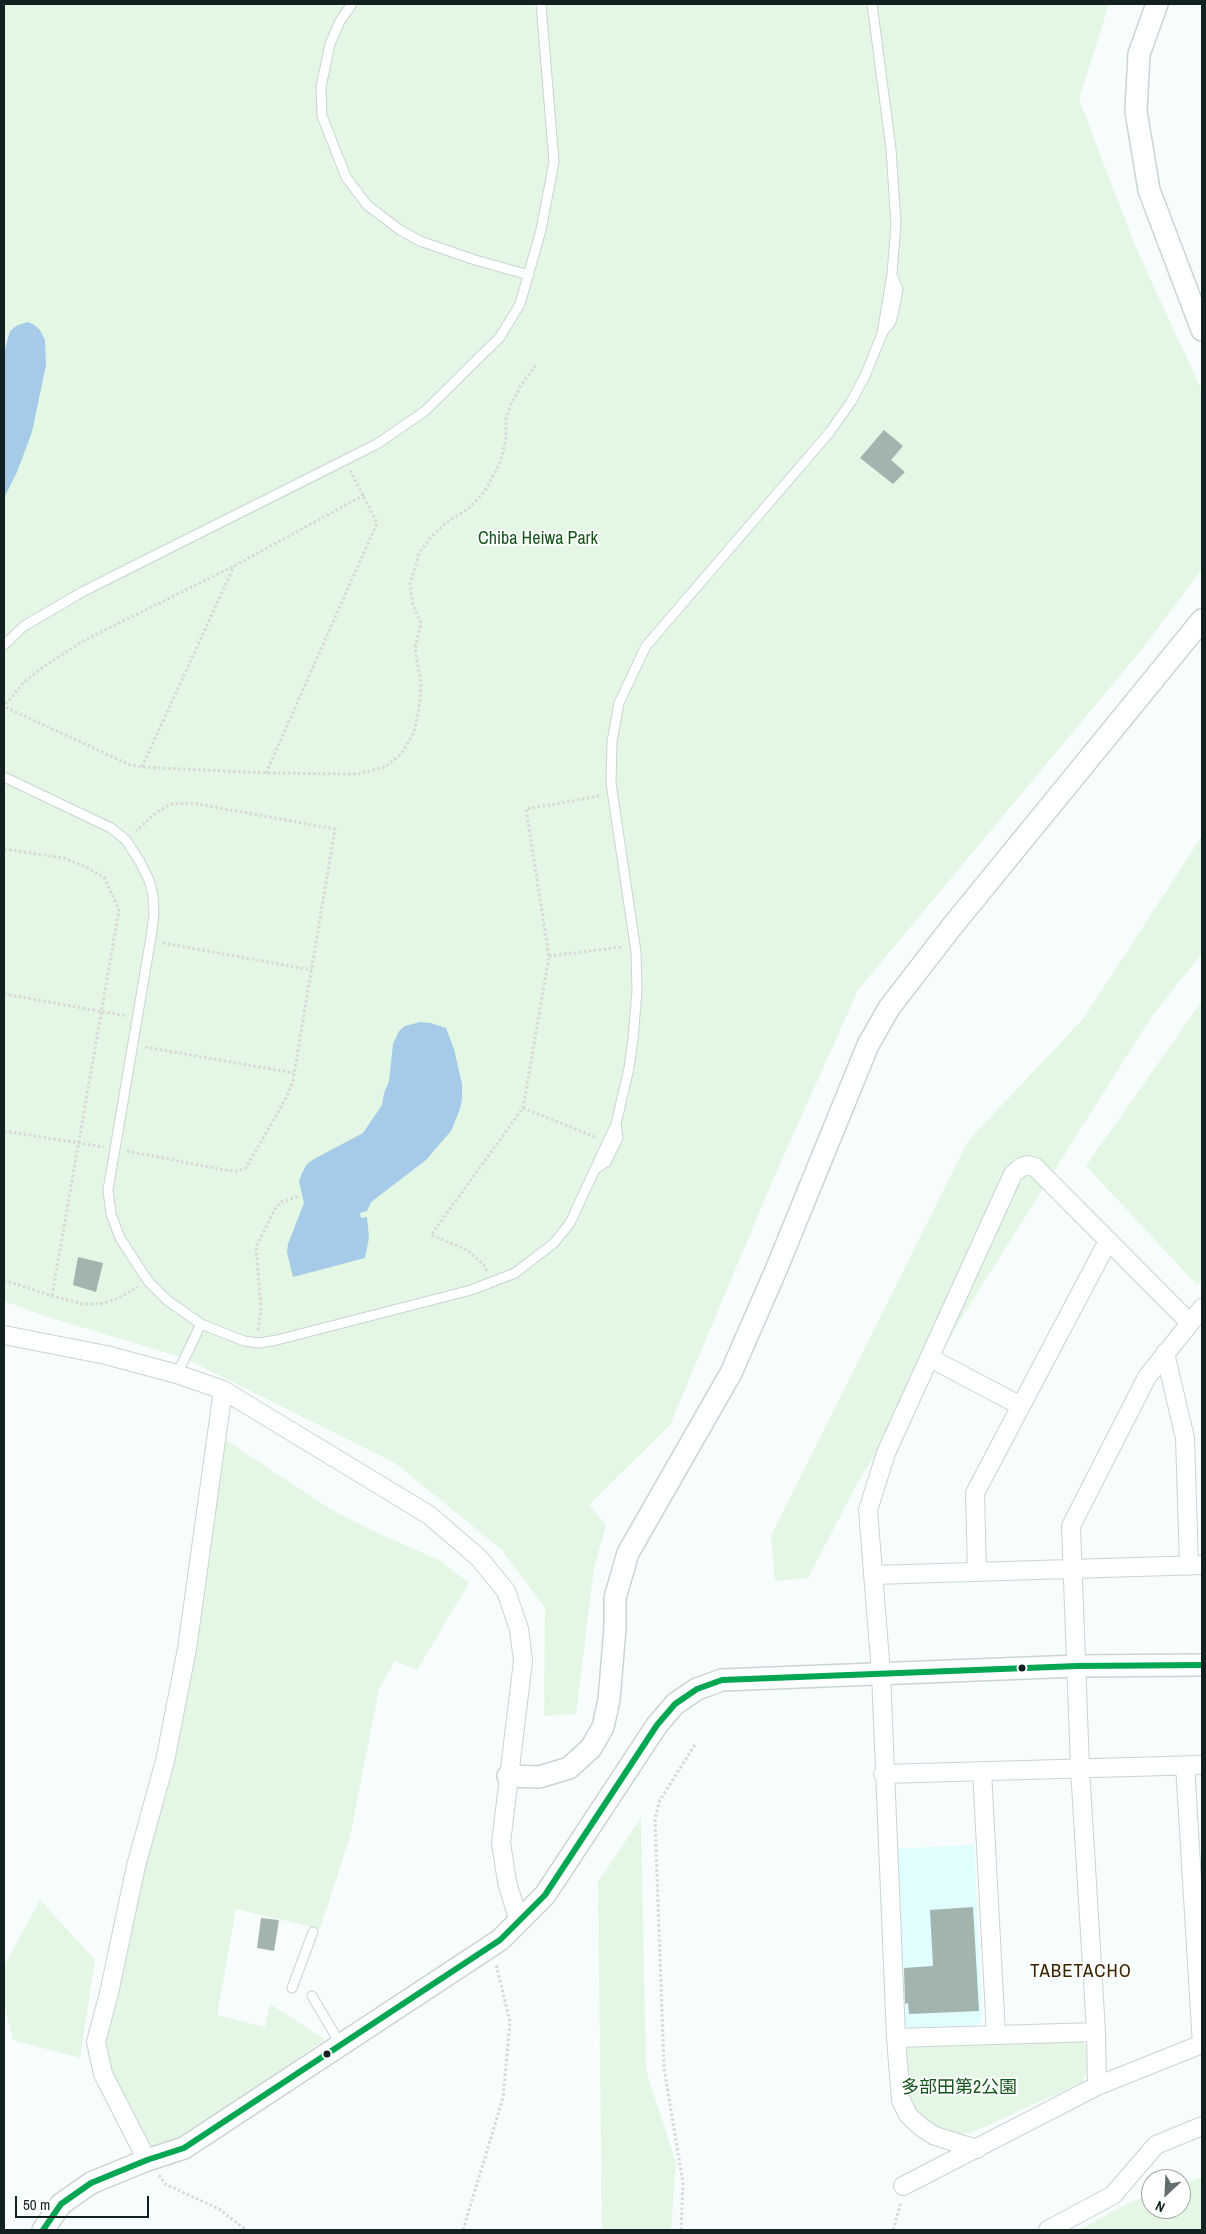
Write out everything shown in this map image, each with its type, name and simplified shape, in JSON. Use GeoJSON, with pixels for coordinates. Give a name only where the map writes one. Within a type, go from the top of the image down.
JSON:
{"type":"FeatureCollection","features":[{"type":"Feature","properties":{"kind":"street"},"geometry":{"type":"LineString","coordinates":[[1157,4],[1139,54],[1136,111],[1149,190],[1202,330]]}},
{"type":"Feature","properties":{"kind":"street"},"geometry":{"type":"LineString","coordinates":[[508,1776],[539,1777],[569,1768],[591,1748],[603,1727],[610,1700],[615,1598],[628,1553],[731,1373],[776,1270],[868,1045],[889,1008],[950,929],[1202,620]]}},
{"type":"Feature","properties":{"kind":"street"},"geometry":{"type":"LineString","coordinates":[[976,2149],[935,2136],[921,2128],[908,2115],[901,2100],[896,2038],[881,1673],[868,1510],[886,1453],[1013,1174],[1020,1168],[1028,1165],[1035,1167],[1189,1322]]}},
{"type":"Feature","properties":{"kind":"street"},"geometry":{"type":"LineString","coordinates":[[978,1572],[975,1493],[1108,1241]]}},
{"type":"Feature","properties":{"kind":"street"},"geometry":{"type":"LineString","coordinates":[[1097,2086],[1096,2032],[1080,1768],[1071,1526],[1147,1377],[1202,1308]]}},
{"type":"Feature","properties":{"kind":"street"},"geometry":{"type":"LineString","coordinates":[[4,1335],[106,1355],[177,1374],[223,1390],[429,1515],[479,1558],[506,1590],[519,1629],[523,1661],[501,1843],[507,1882],[519,1922]]}},
{"type":"Feature","properties":{"kind":"street"},"geometry":{"type":"LineString","coordinates":[[873,1575],[1196,1566],[1186,1438],[1165,1353]]}},
{"type":"Feature","properties":{"kind":"street"},"geometry":{"type":"LineString","coordinates":[[930,1358],[1021,1406]]}},
{"type":"Feature","properties":{"kind":"street"},"geometry":{"type":"LineString","coordinates":[[147,2160],[103,2074],[96,2042],[109,1993],[136,1866],[165,1761],[187,1649],[223,1390]]}},
{"type":"Feature","properties":{"kind":"street"},"geometry":{"type":"LineString","coordinates":[[44,2230],[61,2204],[91,2183],[147,2160],[184,2148],[492,1946],[545,1895],[657,1725],[675,1704],[698,1689],[722,1680],[1077,1666],[1202,1665]]}},
{"type":"Feature","properties":{"kind":"street"},"geometry":{"type":"LineString","coordinates":[[884,1774],[1194,1765],[1202,2044],[1097,2086],[903,2186]]}},
{"type":"Feature","properties":{"kind":"street"},"geometry":{"type":"LineString","coordinates":[[982,1771],[996,2034]]}},
{"type":"Feature","properties":{"kind":"street"},"geometry":{"type":"LineString","coordinates":[[896,2038],[1096,2032]]}},
{"type":"Feature","properties":{"kind":"street"},"geometry":{"type":"LineString","coordinates":[[1048,2230],[1113,2195],[1156,2145],[1202,2126]]}},
{"type":"Feature","properties":{"kind":"lane"},"geometry":{"type":"LineString","coordinates":[[352,4],[340,21],[330,44],[321,88],[322,116],[346,176],[368,205],[400,230],[420,241],[475,260],[528,275]]}},
{"type":"Feature","properties":{"kind":"lane"},"geometry":{"type":"LineString","coordinates":[[4,645],[24,626],[84,591],[345,460],[400,430],[425,411],[500,337],[520,304],[541,230],[554,162],[541,4]]}},
{"type":"Feature","properties":{"kind":"lane"},"geometry":{"type":"LineString","coordinates":[[4,777],[111,828],[126,840],[140,862],[153,895],[154,914],[151,940],[108,1190],[111,1214],[120,1238],[148,1281],[167,1300],[201,1324],[244,1341],[259,1343],[378,1315],[492,1283],[516,1273],[554,1243],[570,1223],[616,1124],[629,1068],[633,1039],[637,992],[636,946],[613,794],[612,742],[619,704],[646,646],[829,433],[851,402],[865,376],[882,334],[891,322],[898,289],[892,274],[896,224],[891,150],[872,4]]}},
{"type":"Feature","properties":{"kind":"lane"},"geometry":{"type":"LineString","coordinates":[[596,1168],[606,1162],[618,1138],[616,1124]]}},
{"type":"Feature","properties":{"kind":"lane"},"geometry":{"type":"LineString","coordinates":[[177,1374],[201,1324]]}},
{"type":"Feature","properties":{"kind":"lane"},"geometry":{"type":"LineString","coordinates":[[292,1988],[313,1932]]}},
{"type":"Feature","properties":{"kind":"lane"},"geometry":{"type":"LineString","coordinates":[[312,1996],[342,2045]]}},
{"type":"Feature","properties":{"kind":"path"},"geometry":{"type":"LineString","coordinates":[[364,495],[234,566],[83,641],[24,682],[6,704],[7,708],[130,765],[142,767],[266,773],[358,774],[385,767],[402,753],[414,732],[421,685],[415,648],[421,623],[413,605],[410,584],[419,554],[431,537],[446,523],[469,508],[485,491],[500,463],[506,439],[506,419],[511,404],[521,385],[536,365]]}},
{"type":"Feature","properties":{"kind":"path"},"geometry":{"type":"LineString","coordinates":[[266,773],[377,523],[345,460]]}},
{"type":"Feature","properties":{"kind":"path"},"geometry":{"type":"LineString","coordinates":[[142,767],[234,566]]}},
{"type":"Feature","properties":{"kind":"path"},"geometry":{"type":"LineString","coordinates":[[492,1283],[484,1265],[467,1250],[431,1235],[523,1108],[549,956],[526,808],[613,794]]}},
{"type":"Feature","properties":{"kind":"path"},"geometry":{"type":"LineString","coordinates":[[4,1131],[236,1171],[246,1168],[287,1096],[294,1073],[335,829],[192,803],[171,804],[157,812],[126,840]]}},
{"type":"Feature","properties":{"kind":"path"},"geometry":{"type":"LineString","coordinates":[[4,848],[64,858],[86,867],[104,877],[119,910],[52,1296]]}},
{"type":"Feature","properties":{"kind":"path"},"geometry":{"type":"LineString","coordinates":[[151,940],[312,970]]}},
{"type":"Feature","properties":{"kind":"path"},"geometry":{"type":"LineString","coordinates":[[549,956],[636,946]]}},
{"type":"Feature","properties":{"kind":"path"},"geometry":{"type":"LineString","coordinates":[[4,994],[137,1018]]}},
{"type":"Feature","properties":{"kind":"path"},"geometry":{"type":"LineString","coordinates":[[132,1045],[294,1073]]}},
{"type":"Feature","properties":{"kind":"path"},"geometry":{"type":"LineString","coordinates":[[523,1108],[608,1142]]}},
{"type":"Feature","properties":{"kind":"path"},"geometry":{"type":"LineString","coordinates":[[259,1343],[258,1332],[261,1308],[256,1247],[275,1209],[281,1202],[300,1196]]}},
{"type":"Feature","properties":{"kind":"path"},"geometry":{"type":"LineString","coordinates":[[4,1280],[83,1304],[100,1304],[119,1298],[148,1281]]}},
{"type":"Feature","properties":{"kind":"path"},"geometry":{"type":"LineString","coordinates":[[681,2230],[683,2183],[664,2068],[655,1819],[660,1800],[696,1743]]}},
{"type":"Feature","properties":{"kind":"path"},"geometry":{"type":"LineString","coordinates":[[463,2230],[503,2098],[510,2022],[492,1946]]}},
{"type":"Feature","properties":{"kind":"path"},"geometry":{"type":"LineString","coordinates":[[147,2160],[166,2184],[219,2209],[246,2230]]}},
{"type":"Feature","properties":{"kind":"path"},"geometry":{"type":"LineString","coordinates":[[893,2230],[900,2209],[903,2186]]}},
{"type":"Feature","properties":{"kind":"shaded area"},"geometry":{"type":"Polygon","coordinates":[[[974,1845],[982,2020],[976,2027],[908,2028],[900,2022],[889,1849],[974,1845]]]}},
{"type":"Feature","properties":{"kind":"green space","name":"Chiba Heiwa Park"},"geometry":{"type":"Polygon","coordinates":[[[4,4],[1109,4],[1079,99],[1136,248],[1202,391],[1202,569],[1138,654],[858,990],[772,1182],[670,1425],[589,1505],[606,1525],[594,1568],[576,1714],[544,1716],[545,1608],[502,1550],[395,1463],[184,1358],[48,1317],[4,1301],[4,4]]]}},
{"type":"Feature","properties":{"kind":"green space"},"geometry":{"type":"Polygon","coordinates":[[[1202,836],[1202,953],[1152,1016],[858,1482],[808,1578],[775,1581],[771,1536],[968,1141],[1083,1019],[1202,836]]]}},
{"type":"Feature","properties":{"kind":"green space"},"geometry":{"type":"Polygon","coordinates":[[[1202,1001],[1202,1279],[1197,1285],[1086,1166],[1202,1001]]]}},
{"type":"Feature","properties":{"kind":"green space"},"geometry":{"type":"Polygon","coordinates":[[[226,1440],[332,1510],[371,1530],[441,1561],[469,1583],[417,1670],[395,1661],[379,1689],[350,1837],[320,1929],[236,1909],[217,2015],[265,2027],[270,2004],[325,2039],[206,2124],[150,2151],[115,2086],[105,2038],[141,1863],[170,1771],[226,1440]]]}},
{"type":"Feature","properties":{"kind":"green space"},"geometry":{"type":"Polygon","coordinates":[[[641,1818],[646,2070],[676,2163],[671,2230],[602,2230],[598,1882],[641,1818]]]}},
{"type":"Feature","properties":{"kind":"green space"},"geometry":{"type":"Polygon","coordinates":[[[40,1900],[95,1960],[80,2058],[13,2040],[4,2003],[4,1966],[40,1900]]]}},
{"type":"Feature","properties":{"kind":"green space","name":"多部田第2公園"},"geometry":{"type":"Polygon","coordinates":[[[1081,2039],[1086,2046],[1087,2071],[1083,2082],[971,2133],[943,2133],[920,2115],[912,2104],[908,2090],[905,2052],[910,2045],[1081,2039]]]}},
{"type":"Feature","properties":{"kind":"green space"},"geometry":{"type":"Polygon","coordinates":[[[1202,2177],[1202,2230],[1079,2230],[1129,2203],[1141,2199],[1141,2219],[1191,2219],[1191,2181],[1202,2177]]]}},
{"type":"Feature","properties":{"kind":"water"},"geometry":{"type":"Polygon","coordinates":[[[27,322],[40,330],[45,340],[46,365],[32,432],[17,472],[4,498],[4,353],[10,331],[16,326],[27,322]]]}},
{"type":"Feature","properties":{"kind":"water"},"geometry":{"type":"Polygon","coordinates":[[[420,1022],[446,1028],[454,1049],[462,1084],[462,1099],[451,1131],[426,1160],[371,1202],[367,1211],[360,1213],[361,1218],[367,1217],[369,1238],[365,1258],[293,1277],[287,1252],[288,1244],[304,1203],[299,1181],[302,1173],[307,1164],[314,1159],[363,1133],[382,1105],[389,1081],[393,1044],[399,1031],[405,1026],[420,1022]]]}},
{"type":"Feature","properties":{"kind":"building"},"geometry":{"type":"Polygon","coordinates":[[[884,430],[903,446],[891,460],[905,472],[893,484],[860,458],[884,430]]]}},
{"type":"Feature","properties":{"kind":"building"},"geometry":{"type":"Polygon","coordinates":[[[78,1257],[103,1263],[96,1292],[73,1285],[78,1257]]]}},
{"type":"Feature","properties":{"kind":"building"},"geometry":{"type":"Polygon","coordinates":[[[973,1907],[979,2011],[909,2014],[908,2003],[905,2004],[904,1968],[933,1966],[930,1910],[973,1907]]]}},
{"type":"Feature","properties":{"kind":"building"},"geometry":{"type":"Polygon","coordinates":[[[261,1918],[279,1920],[274,1951],[257,1948],[261,1918]]]}},
{"type":"Feature","properties":{"kind":"transit line"},"geometry":{"type":"LineString","coordinates":[[43,2230],[61,2204],[91,2183],[147,2160],[184,2148],[500,1940],[545,1895],[657,1725],[675,1704],[697,1689],[722,1680],[1077,1666],[1202,1665]]}},
{"type":"Feature","properties":{"kind":"district","name":"TABETACHO"},"geometry":{"type":"Point","coordinates":[1081,1972]}}]}
